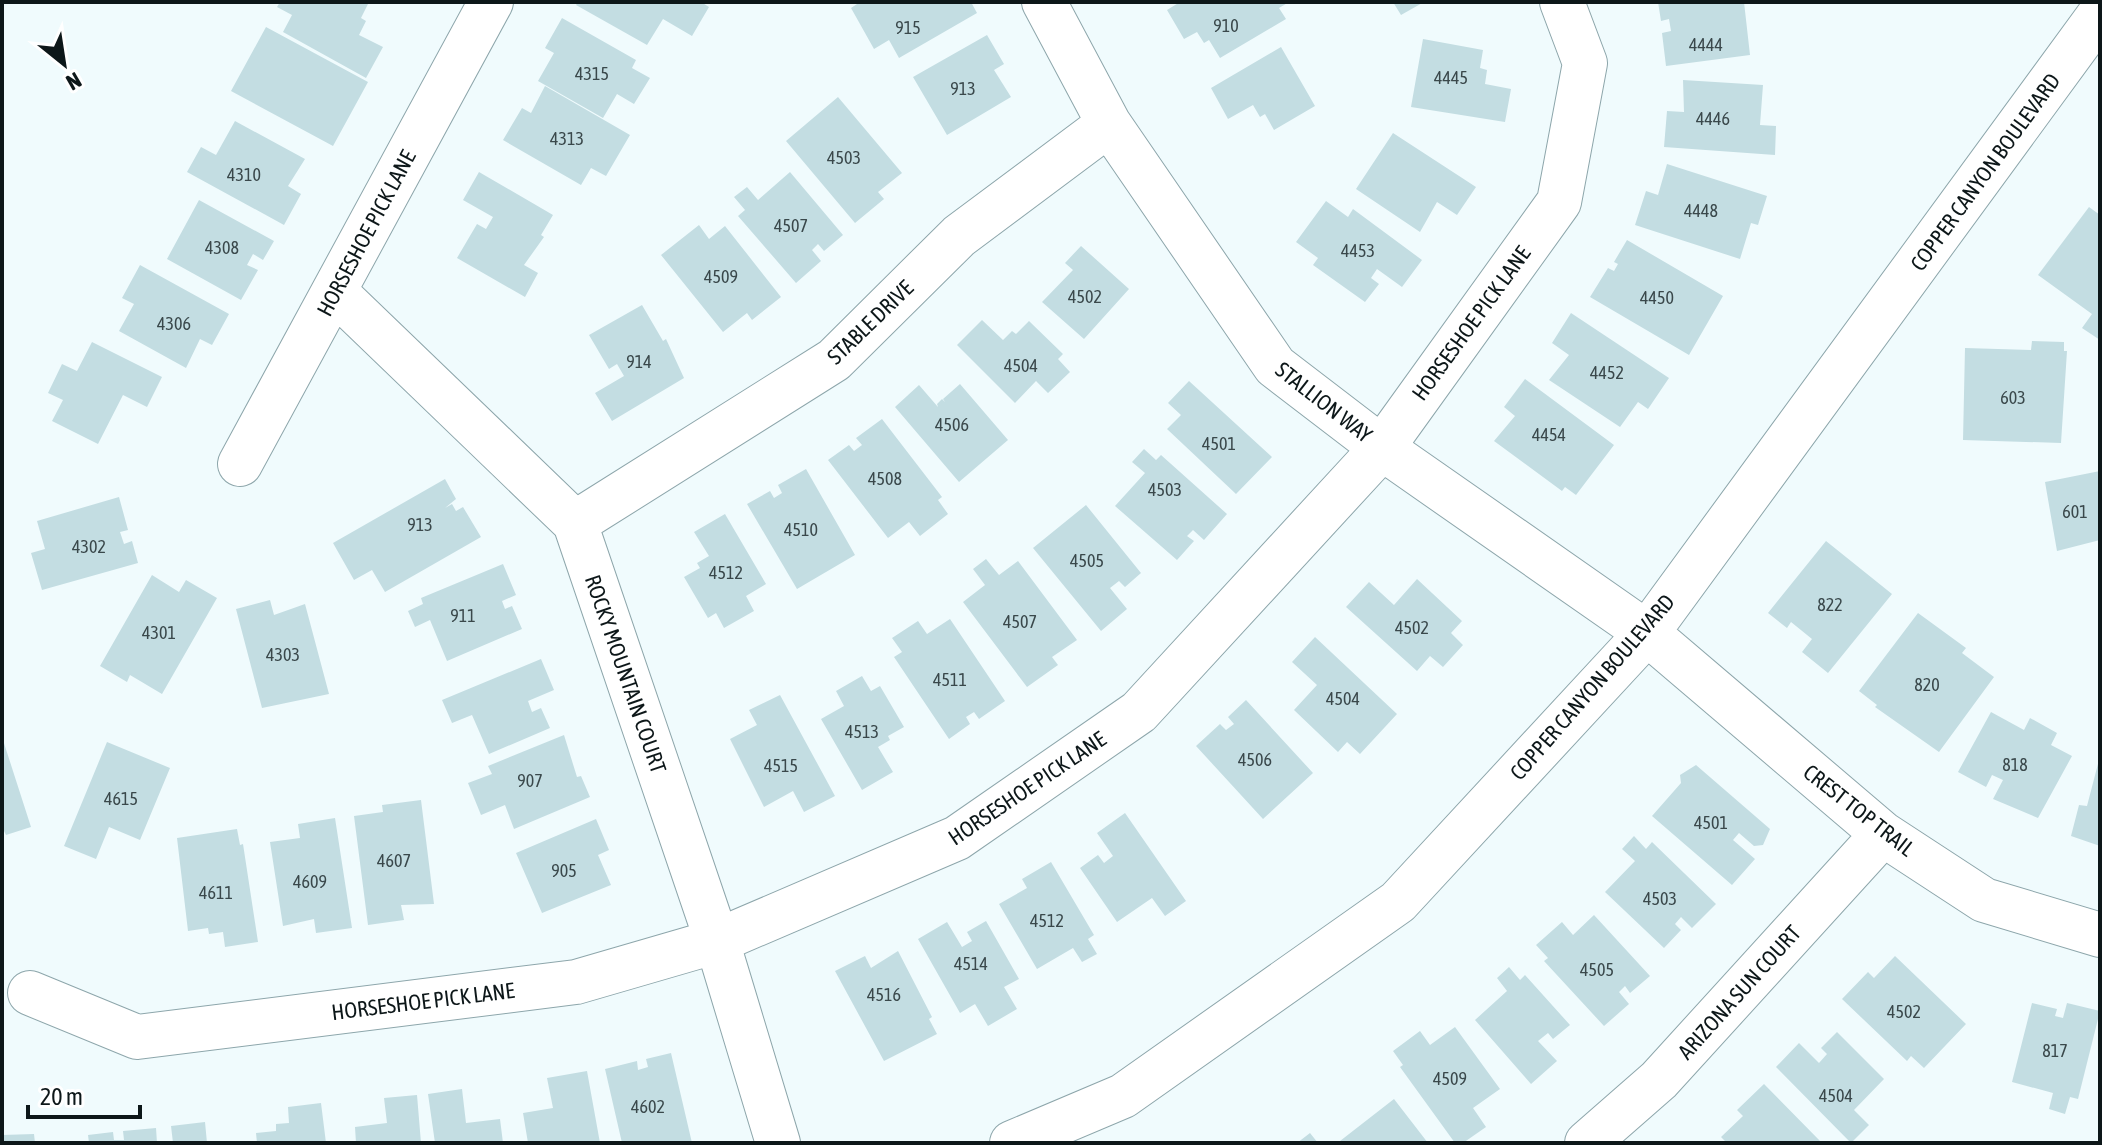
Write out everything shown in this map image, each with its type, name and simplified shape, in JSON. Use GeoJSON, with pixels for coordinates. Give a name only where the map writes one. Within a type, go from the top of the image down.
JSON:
{"type":"FeatureCollection","features":[{"type":"Feature","properties":{"kind":"street","name":"HORSESHOE PICK LANE"},"geometry":{"type":"LineString","coordinates":[[240,464],[491,2]]}},
{"type":"Feature","properties":{"kind":"street","name":"STALLION WAY"},"geometry":{"type":"LineString","coordinates":[[1044,2],[1109,124],[1275,366],[1382,448],[1647,633]]}},
{"type":"Feature","properties":{"kind":"street","name":"HORSESHOE PICK LANE"},"geometry":{"type":"LineString","coordinates":[[30,993],[137,1037],[576,982],[717,941],[957,838],[1139,712],[1382,448],[1559,202],[1585,63],[1562,2]]}},
{"type":"Feature","properties":{"kind":"street","name":"COPPER CANYON BOULEVARD"},"geometry":{"type":"LineString","coordinates":[[1012,1143],[1123,1096],[1398,902],[1647,633],[2100,14]]}},
{"type":"Feature","properties":{"kind":"street","name":"STABLE DRIVE"},"geometry":{"type":"LineString","coordinates":[[575,523],[834,360],[959,236],[1109,124]]}},
{"type":"Feature","properties":{"kind":"street","name":"ROCKY MOUNTAIN COURT"},"geometry":{"type":"LineString","coordinates":[[335,292],[575,523],[717,941],[778,1143]]}},
{"type":"Feature","properties":{"kind":"street","name":"CREST TOP TRAIL"},"geometry":{"type":"LineString","coordinates":[[1647,633],[1883,834],[1984,900],[2100,935]]}},
{"type":"Feature","properties":{"kind":"street","name":"ARIZONA SUN COURT"},"geometry":{"type":"LineString","coordinates":[[1587,1143],[1659,1080],[1883,834]]}},
{"type":"Feature","properties":{"kind":"building"},"geometry":{"type":"Polygon","coordinates":[[[280,2],[369,2],[361,18],[366,21],[359,35],[383,47],[366,78],[283,32],[292,15],[277,7],[280,2]]]}},
{"type":"Feature","properties":{"kind":"building"},"geometry":{"type":"Polygon","coordinates":[[[578,2],[701,2],[709,7],[692,36],[663,19],[647,45],[576,5],[578,2]]]}},
{"type":"Feature","properties":{"kind":"building"},"geometry":{"type":"Polygon","coordinates":[[[860,2],[971,2],[977,13],[899,58],[889,40],[874,49],[851,8],[860,2]]]}},
{"type":"Feature","properties":{"kind":"building"},"geometry":{"type":"Polygon","coordinates":[[[1180,2],[1289,2],[1279,8],[1286,19],[1220,58],[1209,40],[1204,43],[1197,32],[1184,39],[1167,10],[1180,2]]]}},
{"type":"Feature","properties":{"kind":"building"},"geometry":{"type":"Polygon","coordinates":[[[1393,2],[1424,2],[1401,15],[1393,2]]]}},
{"type":"Feature","properties":{"kind":"building"},"geometry":{"type":"Polygon","coordinates":[[[1658,2],[1744,2],[1750,55],[1666,66],[1662,33],[1671,31],[1669,19],[1661,21],[1658,2]]]}},
{"type":"Feature","properties":{"kind":"building"},"geometry":{"type":"Polygon","coordinates":[[[562,18],[636,60],[632,68],[650,78],[634,104],[617,94],[603,118],[538,81],[554,53],[545,48],[562,18]]]}},
{"type":"Feature","properties":{"kind":"building"},"geometry":{"type":"Polygon","coordinates":[[[266,27],[368,82],[333,146],[231,91],[266,27]]]}},
{"type":"Feature","properties":{"kind":"building"},"geometry":{"type":"Polygon","coordinates":[[[987,35],[1004,64],[994,70],[1011,97],[947,135],[913,77],[987,35]]]}},
{"type":"Feature","properties":{"kind":"building"},"geometry":{"type":"Polygon","coordinates":[[[1423,39],[1483,50],[1480,68],[1487,70],[1485,84],[1511,89],[1505,122],[1411,107],[1423,39]]]}},
{"type":"Feature","properties":{"kind":"building"},"geometry":{"type":"Polygon","coordinates":[[[1281,47],[1315,106],[1274,130],[1265,114],[1260,117],[1253,105],[1228,119],[1211,88],[1281,47]]]}},
{"type":"Feature","properties":{"kind":"building"},"geometry":{"type":"Polygon","coordinates":[[[1683,80],[1763,85],[1760,125],[1776,126],[1775,155],[1664,147],[1667,111],[1684,112],[1683,80]]]}},
{"type":"Feature","properties":{"kind":"building"},"geometry":{"type":"Polygon","coordinates":[[[545,86],[630,135],[606,176],[591,168],[581,185],[503,140],[522,108],[531,113],[545,86]]]}},
{"type":"Feature","properties":{"kind":"building"},"geometry":{"type":"Polygon","coordinates":[[[838,97],[902,173],[878,192],[884,199],[855,223],[786,141],[838,97]]]}},
{"type":"Feature","properties":{"kind":"building"},"geometry":{"type":"Polygon","coordinates":[[[235,121],[305,159],[288,186],[301,194],[284,225],[187,172],[201,147],[216,155],[235,121]]]}},
{"type":"Feature","properties":{"kind":"building"},"geometry":{"type":"Polygon","coordinates":[[[1393,133],[1476,187],[1457,215],[1437,202],[1420,232],[1356,189],[1393,133]]]}},
{"type":"Feature","properties":{"kind":"building"},"geometry":{"type":"Polygon","coordinates":[[[1667,164],[1767,196],[1758,225],[1751,223],[1740,259],[1635,225],[1646,191],[1658,195],[1667,164]]]}},
{"type":"Feature","properties":{"kind":"building"},"geometry":{"type":"Polygon","coordinates":[[[479,172],[553,215],[541,235],[544,237],[524,265],[538,273],[525,297],[457,258],[477,224],[486,229],[493,217],[463,200],[479,172]]]}},
{"type":"Feature","properties":{"kind":"building"},"geometry":{"type":"Polygon","coordinates":[[[790,172],[843,235],[824,251],[818,244],[812,250],[821,261],[796,283],[738,216],[745,210],[734,197],[747,187],[758,200],[790,172]]]}},
{"type":"Feature","properties":{"kind":"building"},"geometry":{"type":"Polygon","coordinates":[[[199,200],[274,241],[263,260],[253,254],[247,265],[258,270],[241,300],[167,259],[199,200]]]}},
{"type":"Feature","properties":{"kind":"building"},"geometry":{"type":"Polygon","coordinates":[[[1326,201],[1348,217],[1353,209],[1422,260],[1402,287],[1377,269],[1371,278],[1379,284],[1365,302],[1313,265],[1318,258],[1296,242],[1326,201]]]}},
{"type":"Feature","properties":{"kind":"building"},"geometry":{"type":"Polygon","coordinates":[[[2089,207],[2100,215],[2100,340],[2082,328],[2092,314],[2038,275],[2089,207]]]}},
{"type":"Feature","properties":{"kind":"building"},"geometry":{"type":"Polygon","coordinates":[[[699,225],[709,239],[725,226],[781,297],[752,320],[747,313],[723,332],[661,255],[699,225]]]}},
{"type":"Feature","properties":{"kind":"building"},"geometry":{"type":"Polygon","coordinates":[[[1627,240],[1723,296],[1689,355],[1590,297],[1608,268],[1614,271],[1618,264],[1614,262],[1627,240]]]}},
{"type":"Feature","properties":{"kind":"building"},"geometry":{"type":"Polygon","coordinates":[[[1081,246],[1129,289],[1084,339],[1042,302],[1073,270],[1065,263],[1081,246]]]}},
{"type":"Feature","properties":{"kind":"building"},"geometry":{"type":"Polygon","coordinates":[[[140,265],[229,314],[212,345],[200,339],[186,368],[119,331],[134,304],[122,298],[140,265]]]}},
{"type":"Feature","properties":{"kind":"building"},"geometry":{"type":"Polygon","coordinates":[[[642,305],[663,341],[666,339],[684,378],[612,421],[595,393],[624,376],[617,364],[609,369],[589,335],[642,305]]]}},
{"type":"Feature","properties":{"kind":"building"},"geometry":{"type":"Polygon","coordinates":[[[1571,313],[1669,378],[1648,409],[1638,402],[1620,427],[1549,380],[1569,355],[1552,343],[1571,313]]]}},
{"type":"Feature","properties":{"kind":"building"},"geometry":{"type":"Polygon","coordinates":[[[982,320],[1003,340],[1012,331],[1016,334],[1029,321],[1063,354],[1058,359],[1070,372],[1048,393],[1036,381],[1015,403],[957,345],[982,320]]]}},
{"type":"Feature","properties":{"kind":"building"},"geometry":{"type":"Polygon","coordinates":[[[2032,341],[2064,342],[2064,351],[2067,351],[2061,443],[1963,440],[1965,348],[2031,350],[2032,341]]]}},
{"type":"Feature","properties":{"kind":"building"},"geometry":{"type":"Polygon","coordinates":[[[92,342],[162,377],[147,407],[123,395],[98,444],[52,421],[63,400],[48,393],[62,364],[77,371],[92,342]]]}},
{"type":"Feature","properties":{"kind":"building"},"geometry":{"type":"Polygon","coordinates":[[[1525,379],[1614,445],[1576,495],[1565,487],[1562,491],[1494,441],[1515,416],[1504,407],[1525,379]]]}},
{"type":"Feature","properties":{"kind":"building"},"geometry":{"type":"Polygon","coordinates":[[[1189,381],[1272,457],[1236,494],[1167,429],[1181,415],[1168,403],[1189,381]]]}},
{"type":"Feature","properties":{"kind":"building"},"geometry":{"type":"Polygon","coordinates":[[[960,384],[1008,440],[959,482],[895,407],[919,385],[938,407],[937,404],[942,399],[945,402],[943,399],[960,384]]]}},
{"type":"Feature","properties":{"kind":"building"},"geometry":{"type":"Polygon","coordinates":[[[882,419],[942,497],[938,500],[948,514],[920,536],[909,522],[888,538],[828,460],[849,445],[854,451],[862,445],[856,438],[882,419]]]}},
{"type":"Feature","properties":{"kind":"building"},"geometry":{"type":"Polygon","coordinates":[[[1144,449],[1156,460],[1161,455],[1227,514],[1204,540],[1193,530],[1187,536],[1194,541],[1177,560],[1115,506],[1145,473],[1132,462],[1144,449]]]}},
{"type":"Feature","properties":{"kind":"building"},"geometry":{"type":"Polygon","coordinates":[[[806,469],[855,555],[797,589],[747,504],[770,491],[774,498],[782,493],[778,485],[806,469]]]}},
{"type":"Feature","properties":{"kind":"building"},"geometry":{"type":"Polygon","coordinates":[[[2100,471],[2100,540],[2057,551],[2045,482],[2100,471]]]}},
{"type":"Feature","properties":{"kind":"building"},"geometry":{"type":"Polygon","coordinates":[[[445,479],[456,499],[445,508],[452,504],[456,511],[463,507],[481,537],[385,592],[372,570],[354,580],[333,543],[445,479]]]}},
{"type":"Feature","properties":{"kind":"building"},"geometry":{"type":"Polygon","coordinates":[[[119,497],[128,530],[120,532],[124,544],[132,541],[138,563],[42,590],[31,553],[45,549],[37,521],[119,497]]]}},
{"type":"Feature","properties":{"kind":"building"},"geometry":{"type":"Polygon","coordinates":[[[1086,505],[1141,573],[1125,587],[1119,581],[1110,588],[1127,609],[1101,631],[1033,548],[1086,505]]]}},
{"type":"Feature","properties":{"kind":"building"},"geometry":{"type":"Polygon","coordinates":[[[725,514],[766,584],[746,596],[754,611],[724,628],[716,613],[708,618],[684,577],[700,568],[697,563],[709,556],[694,532],[725,514]]]}},
{"type":"Feature","properties":{"kind":"building"},"geometry":{"type":"Polygon","coordinates":[[[1826,541],[1892,594],[1828,673],[1802,652],[1812,639],[1791,622],[1787,628],[1768,613],[1826,541]]]}},
{"type":"Feature","properties":{"kind":"building"},"geometry":{"type":"Polygon","coordinates":[[[986,559],[999,575],[1018,561],[1077,640],[1052,657],[1058,665],[1027,687],[963,602],[985,585],[973,569],[986,559]]]}},
{"type":"Feature","properties":{"kind":"building"},"geometry":{"type":"Polygon","coordinates":[[[503,564],[516,595],[502,601],[505,609],[512,606],[522,629],[447,661],[430,620],[415,627],[408,611],[423,604],[421,598],[503,564]]]}},
{"type":"Feature","properties":{"kind":"building"},"geometry":{"type":"Polygon","coordinates":[[[152,575],[179,592],[186,580],[217,598],[162,694],[130,675],[127,682],[100,666],[152,575]]]}},
{"type":"Feature","properties":{"kind":"building"},"geometry":{"type":"Polygon","coordinates":[[[1417,579],[1462,621],[1451,633],[1463,645],[1443,667],[1430,656],[1417,671],[1346,607],[1369,582],[1394,605],[1417,579]]]}},
{"type":"Feature","properties":{"kind":"building"},"geometry":{"type":"Polygon","coordinates":[[[270,600],[274,615],[305,604],[329,694],[262,708],[236,609],[270,600]]]}},
{"type":"Feature","properties":{"kind":"building"},"geometry":{"type":"Polygon","coordinates":[[[1918,613],[1966,648],[1962,653],[1994,677],[1939,752],[1875,707],[1877,705],[1859,691],[1918,613]]]}},
{"type":"Feature","properties":{"kind":"building"},"geometry":{"type":"Polygon","coordinates":[[[950,619],[1005,701],[979,719],[974,712],[966,717],[970,724],[949,739],[894,657],[902,652],[892,638],[918,621],[927,634],[950,619]]]}},
{"type":"Feature","properties":{"kind":"building"},"geometry":{"type":"Polygon","coordinates":[[[1315,637],[1397,714],[1360,754],[1347,742],[1338,752],[1294,710],[1317,685],[1292,662],[1315,637]]]}},
{"type":"Feature","properties":{"kind":"building"},"geometry":{"type":"Polygon","coordinates":[[[541,659],[554,690],[528,701],[532,712],[541,708],[550,728],[489,754],[472,715],[452,723],[442,700],[541,659]]]}},
{"type":"Feature","properties":{"kind":"building"},"geometry":{"type":"Polygon","coordinates":[[[862,676],[871,691],[880,686],[904,727],[888,736],[890,740],[878,747],[893,772],[862,790],[821,719],[844,706],[836,691],[862,676]]]}},
{"type":"Feature","properties":{"kind":"building"},"geometry":{"type":"Polygon","coordinates":[[[780,695],[835,796],[804,812],[793,791],[764,807],[730,739],[757,725],[749,710],[780,695]]]}},
{"type":"Feature","properties":{"kind":"building"},"geometry":{"type":"Polygon","coordinates":[[[1246,700],[1313,773],[1263,819],[1196,746],[1220,724],[1226,730],[1234,724],[1228,717],[1246,700]]]}},
{"type":"Feature","properties":{"kind":"building"},"geometry":{"type":"Polygon","coordinates":[[[1991,712],[2024,730],[2030,718],[2057,733],[2051,745],[2072,756],[2038,818],[1993,799],[2003,780],[1992,775],[1986,787],[1958,772],[1991,712]]]}},
{"type":"Feature","properties":{"kind":"building"},"geometry":{"type":"Polygon","coordinates":[[[564,735],[577,777],[581,776],[590,797],[514,829],[505,805],[481,815],[468,783],[492,774],[488,766],[564,735]]]}},
{"type":"Feature","properties":{"kind":"building"},"geometry":{"type":"Polygon","coordinates":[[[3,740],[31,827],[6,835],[2,827],[3,740]]]}},
{"type":"Feature","properties":{"kind":"building"},"geometry":{"type":"Polygon","coordinates":[[[107,742],[170,768],[140,840],[109,827],[96,859],[64,846],[107,742]]]}},
{"type":"Feature","properties":{"kind":"building"},"geometry":{"type":"Polygon","coordinates":[[[2099,760],[2100,846],[2071,836],[2079,805],[2087,806],[2099,760]]]}},
{"type":"Feature","properties":{"kind":"building"},"geometry":{"type":"Polygon","coordinates":[[[1696,765],[1770,829],[1763,845],[1754,846],[1739,833],[1733,840],[1755,859],[1732,885],[1652,816],[1681,783],[1680,775],[1696,765]]]}},
{"type":"Feature","properties":{"kind":"building"},"geometry":{"type":"Polygon","coordinates":[[[421,800],[434,904],[401,905],[404,920],[368,925],[354,816],[383,812],[382,805],[421,800]]]}},
{"type":"Feature","properties":{"kind":"building"},"geometry":{"type":"Polygon","coordinates":[[[1125,813],[1186,901],[1165,916],[1152,898],[1117,922],[1080,868],[1098,855],[1104,863],[1113,856],[1097,833],[1125,813]]]}},
{"type":"Feature","properties":{"kind":"building"},"geometry":{"type":"Polygon","coordinates":[[[335,818],[352,928],[316,933],[314,919],[283,926],[270,842],[300,838],[298,824],[335,818]]]}},
{"type":"Feature","properties":{"kind":"building"},"geometry":{"type":"Polygon","coordinates":[[[596,819],[609,850],[598,855],[611,885],[542,913],[516,853],[596,819]]]}},
{"type":"Feature","properties":{"kind":"building"},"geometry":{"type":"Polygon","coordinates":[[[237,829],[240,845],[243,844],[258,942],[225,947],[223,932],[209,934],[208,928],[188,931],[177,838],[237,829]]]}},
{"type":"Feature","properties":{"kind":"building"},"geometry":{"type":"Polygon","coordinates":[[[1634,836],[1646,849],[1652,842],[1716,904],[1692,928],[1681,917],[1675,924],[1681,930],[1664,948],[1605,892],[1635,861],[1622,849],[1634,836]]]}},
{"type":"Feature","properties":{"kind":"building"},"geometry":{"type":"Polygon","coordinates":[[[1051,862],[1094,935],[1088,939],[1097,954],[1082,962],[1073,948],[1037,969],[999,904],[1027,888],[1022,879],[1051,862]]]}},
{"type":"Feature","properties":{"kind":"building"},"geometry":{"type":"Polygon","coordinates":[[[1594,915],[1650,976],[1630,993],[1625,986],[1619,992],[1629,1004],[1604,1026],[1544,961],[1548,958],[1536,945],[1562,922],[1573,935],[1594,915]]]}},
{"type":"Feature","properties":{"kind":"building"},"geometry":{"type":"Polygon","coordinates":[[[986,921],[1019,979],[1004,987],[1017,1009],[988,1026],[975,1004],[960,1013],[918,939],[947,922],[962,947],[972,941],[967,932],[986,921]]]}},
{"type":"Feature","properties":{"kind":"building"},"geometry":{"type":"Polygon","coordinates":[[[898,951],[932,1017],[929,1019],[937,1034],[884,1061],[835,971],[865,956],[871,968],[898,951]]]}},
{"type":"Feature","properties":{"kind":"building"},"geometry":{"type":"Polygon","coordinates":[[[1895,956],[1966,1024],[1924,1068],[1911,1056],[1907,1061],[1842,999],[1868,972],[1874,978],[1895,956]]]}},
{"type":"Feature","properties":{"kind":"building"},"geometry":{"type":"Polygon","coordinates":[[[1509,967],[1520,980],[1525,975],[1570,1025],[1553,1039],[1548,1033],[1538,1041],[1557,1061],[1531,1084],[1475,1020],[1507,991],[1497,978],[1509,967]]]}},
{"type":"Feature","properties":{"kind":"building"},"geometry":{"type":"Polygon","coordinates":[[[2032,1003],[2057,1009],[2055,1016],[2063,1018],[2067,1003],[2100,1011],[2078,1099],[2070,1097],[2065,1114],[2049,1109],[2053,1093],[2012,1082],[2032,1003]]]}},
{"type":"Feature","properties":{"kind":"building"},"geometry":{"type":"Polygon","coordinates":[[[1455,1027],[1500,1089],[1473,1108],[1486,1127],[1463,1143],[1455,1143],[1400,1067],[1403,1065],[1393,1051],[1420,1031],[1430,1045],[1455,1027]]]}},
{"type":"Feature","properties":{"kind":"building"},"geometry":{"type":"Polygon","coordinates":[[[1837,1032],[1884,1079],[1854,1110],[1869,1125],[1851,1143],[1776,1067],[1799,1043],[1819,1063],[1827,1054],[1821,1048],[1837,1032]]]}},
{"type":"Feature","properties":{"kind":"building"},"geometry":{"type":"Polygon","coordinates":[[[671,1053],[692,1143],[622,1143],[605,1069],[637,1061],[638,1070],[648,1067],[646,1059],[671,1053]]]}},
{"type":"Feature","properties":{"kind":"building"},"geometry":{"type":"Polygon","coordinates":[[[587,1071],[600,1143],[528,1143],[523,1113],[553,1108],[547,1078],[587,1071]]]}},
{"type":"Feature","properties":{"kind":"building"},"geometry":{"type":"Polygon","coordinates":[[[1764,1084],[1822,1143],[1727,1143],[1721,1137],[1743,1116],[1737,1110],[1764,1084]]]}},
{"type":"Feature","properties":{"kind":"building"},"geometry":{"type":"Polygon","coordinates":[[[462,1089],[466,1123],[500,1119],[503,1143],[435,1143],[428,1094],[462,1089]]]}},
{"type":"Feature","properties":{"kind":"building"},"geometry":{"type":"Polygon","coordinates":[[[417,1095],[421,1143],[356,1143],[355,1127],[387,1123],[384,1098],[417,1095]]]}},
{"type":"Feature","properties":{"kind":"building"},"geometry":{"type":"Polygon","coordinates":[[[1394,1099],[1428,1143],[1340,1141],[1394,1099]]]}},
{"type":"Feature","properties":{"kind":"building"},"geometry":{"type":"Polygon","coordinates":[[[321,1103],[326,1143],[257,1143],[256,1133],[276,1131],[276,1124],[289,1123],[288,1107],[321,1103]]]}},
{"type":"Feature","properties":{"kind":"building"},"geometry":{"type":"Polygon","coordinates":[[[205,1122],[207,1143],[173,1143],[171,1126],[205,1122]]]}},
{"type":"Feature","properties":{"kind":"building"},"geometry":{"type":"Polygon","coordinates":[[[156,1128],[157,1143],[89,1143],[88,1135],[113,1132],[114,1140],[124,1140],[123,1131],[156,1128]]]}},
{"type":"Feature","properties":{"kind":"building"},"geometry":{"type":"Polygon","coordinates":[[[1310,1133],[1318,1143],[1297,1143],[1310,1133]]]}},
{"type":"Feature","properties":{"kind":"building"},"geometry":{"type":"Polygon","coordinates":[[[34,1134],[35,1143],[2,1143],[2,1135],[34,1134]]]}}]}
